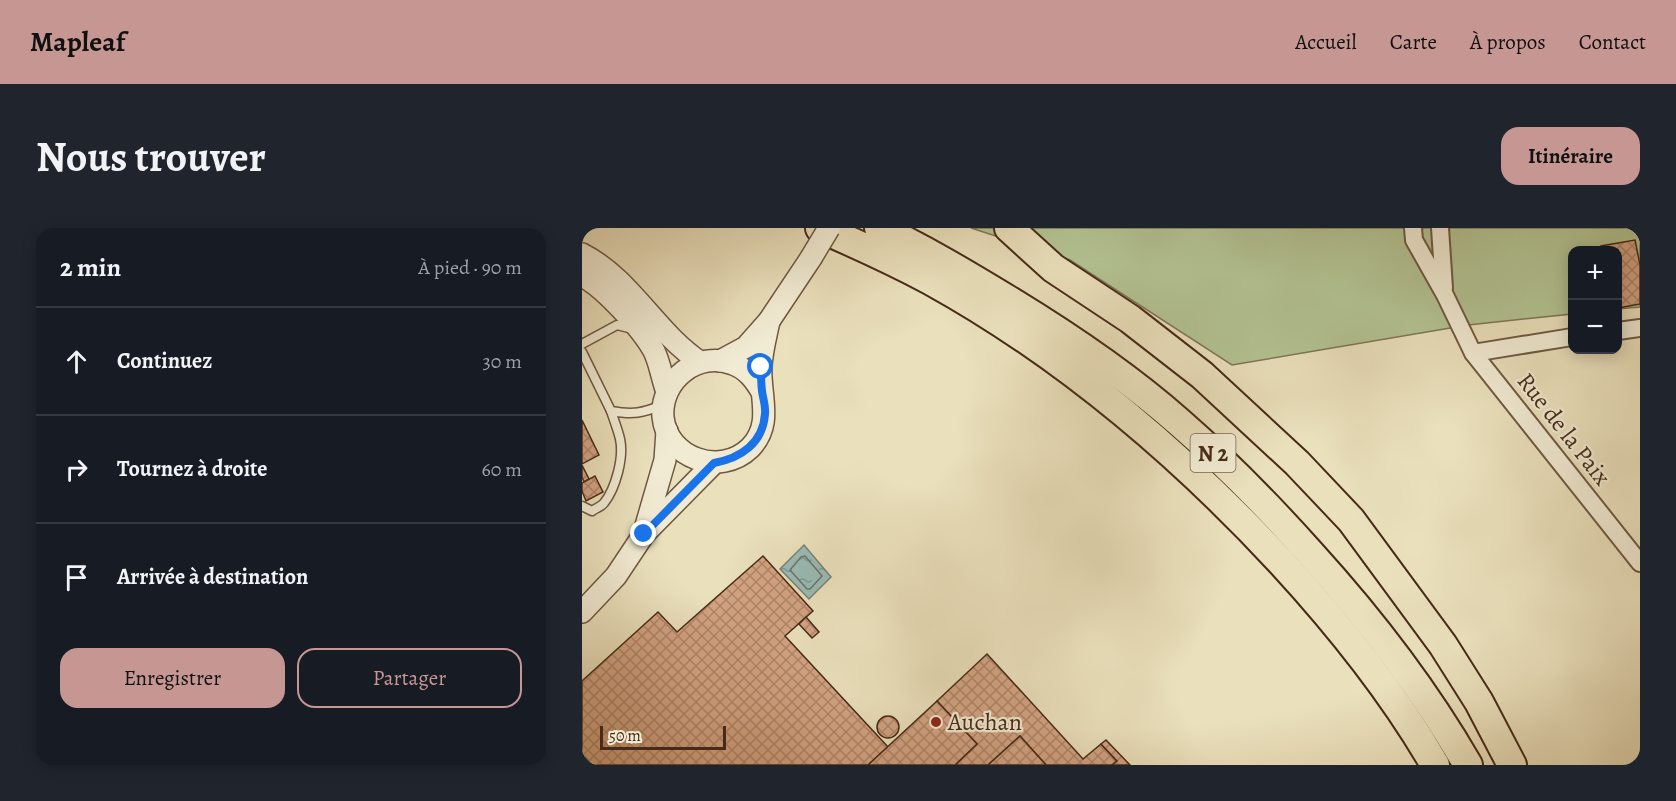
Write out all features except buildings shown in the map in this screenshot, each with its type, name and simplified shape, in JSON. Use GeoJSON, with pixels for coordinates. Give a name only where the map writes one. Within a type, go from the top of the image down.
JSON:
{"type":"FeatureCollection","features":[{"type":"Feature","properties":{"kind":"highway","name":"N 2"},"geometry":{"type":"LineString","coordinates":[[820,228],[930,280],[980,309],[1061,364],[1180,461],[1252,530],[1326,611],[1389,694],[1435,765]]}},
{"type":"Feature","properties":{"kind":"highway","name":"N 2"},"geometry":{"type":"LineString","coordinates":[[879,228],[953,266],[1038,319],[1106,363],[1179,422],[1265,502],[1349,595],[1410,675],[1468,765]]}},
{"type":"Feature","properties":{"kind":"highway"},"geometry":{"type":"LineString","coordinates":[[1009,228],[1053,268],[1131,319],[1202,375],[1297,463],[1351,520],[1443,645],[1479,702],[1512,765]]}},
{"type":"Feature","properties":{"kind":"street"},"geometry":{"type":"LineString","coordinates":[[665,398],[675,379],[686,369],[746,347],[769,321],[812,258],[829,228]]}},
{"type":"Feature","properties":{"kind":"street","name":"Rue de la Paix"},"geometry":{"type":"LineString","coordinates":[[1413,228],[1414,240],[1473,352],[1640,563]]}},
{"type":"Feature","properties":{"kind":"street"},"geometry":{"type":"LineString","coordinates":[[1440,228],[1445,295]]}},
{"type":"Feature","properties":{"kind":"street"},"geometry":{"type":"LineString","coordinates":[[582,254],[600,264],[631,292],[683,350],[710,361],[733,364],[745,371],[762,392]]}},
{"type":"Feature","properties":{"kind":"street"},"geometry":{"type":"LineString","coordinates":[[582,276],[592,282],[638,330],[655,352],[665,398],[663,418],[667,431],[675,444],[686,454],[700,460],[714,463],[740,456],[758,437],[765,413],[761,367],[769,321]]}},
{"type":"Feature","properties":{"kind":"street"},"geometry":{"type":"LineString","coordinates":[[1622,330],[1640,328]]}},
{"type":"Feature","properties":{"kind":"street"},"geometry":{"type":"LineString","coordinates":[[1473,352],[1568,338]]}},
{"type":"Feature","properties":{"kind":"street"},"geometry":{"type":"LineString","coordinates":[[644,534],[665,460],[667,431]]}},
{"type":"Feature","properties":{"kind":"street"},"geometry":{"type":"LineString","coordinates":[[582,612],[616,576],[644,534],[714,463]]}},
{"type":"Feature","properties":{"kind":"lane"},"geometry":{"type":"LineString","coordinates":[[582,344],[617,325],[638,330]]}},
{"type":"Feature","properties":{"kind":"lane"},"geometry":{"type":"LineString","coordinates":[[582,352],[611,411],[621,450],[617,474],[610,495],[602,505],[592,510],[582,506]]}},
{"type":"Feature","properties":{"kind":"lane"},"geometry":{"type":"LineString","coordinates":[[611,411],[643,413],[665,398]]}},
{"type":"Feature","properties":{"kind":"green space"},"geometry":{"type":"Polygon","coordinates":[[[971,228],[1640,228],[1640,307],[1622,309],[1622,246],[1568,246],[1568,314],[1468,325],[1232,365],[1070,260],[971,228]]]}},
{"type":"Feature","properties":{"kind":"water"},"geometry":{"type":"Polygon","coordinates":[[[804,545],[831,577],[809,599],[780,569],[804,545]]]}},
{"type":"Feature","properties":{"kind":"place","name":"Auchan"},"geometry":{"type":"Point","coordinates":[936,722]}},
{"type":"Feature","properties":{"kind":"route"},"geometry":{"type":"LineString","coordinates":[[644,534],[714,463],[740,456],[758,437],[765,413],[761,367]]}}]}
